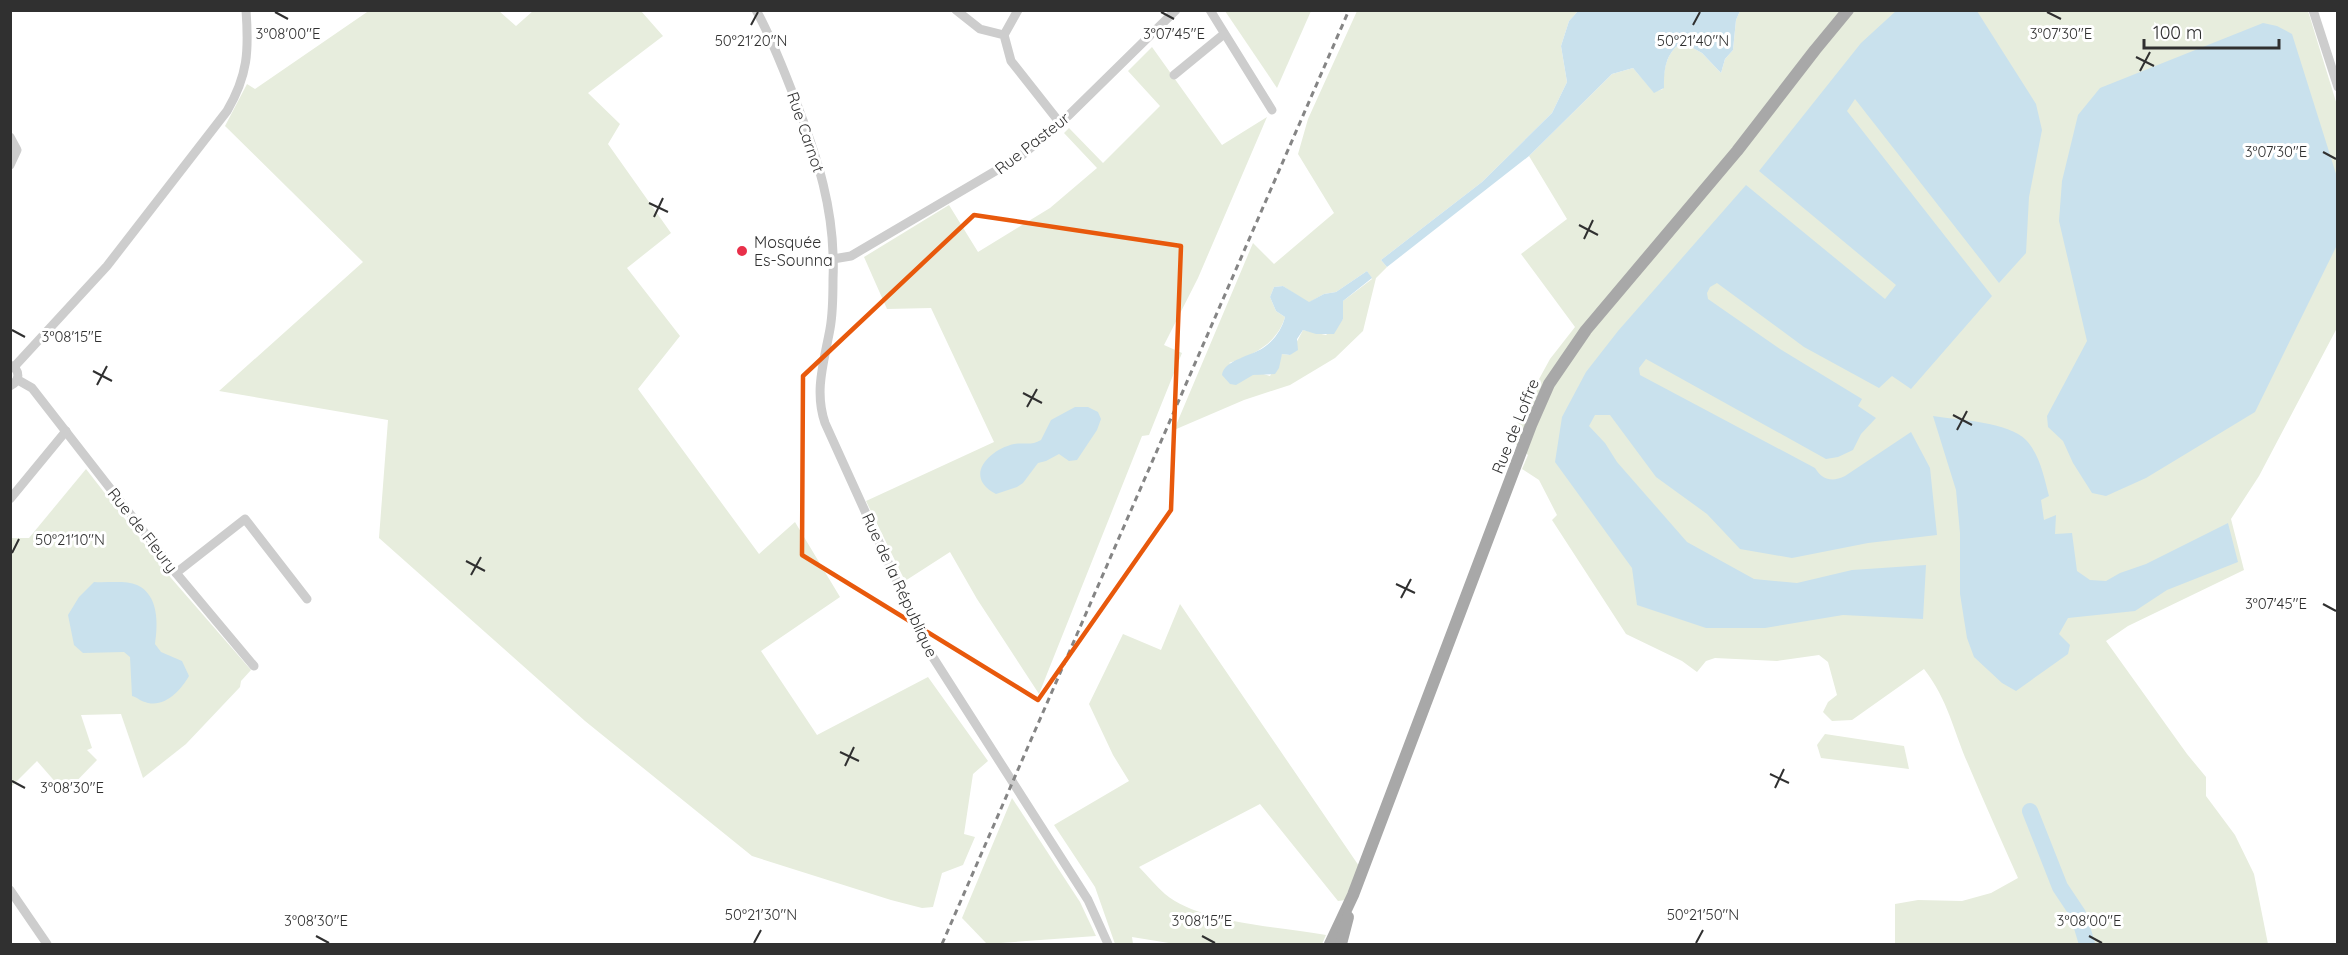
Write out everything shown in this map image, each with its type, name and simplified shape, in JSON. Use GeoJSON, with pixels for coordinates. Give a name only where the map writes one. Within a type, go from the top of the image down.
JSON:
{"type":"FeatureCollection","features":[{"type":"Feature","properties":{"kind":"main road","name":"Rue de Loffre"},"geometry":{"type":"LineString","coordinates":[[1330,945],[1353,895],[1531,425],[1549,384],[1601,311],[1737,151],[1848,10]]}},
{"type":"Feature","properties":{"kind":"main road","name":"Rue de Loffre"},"geometry":{"type":"LineString","coordinates":[[1341,945],[1353,895]]}},
{"type":"Feature","properties":{"kind":"street"},"geometry":{"type":"LineString","coordinates":[[14,383],[18,373],[12,366],[107,266],[223,117],[243,80],[248,52],[246,10]]}},
{"type":"Feature","properties":{"kind":"street","name":"Rue Carnot"},"geometry":{"type":"LineString","coordinates":[[756,10],[778,57],[813,147],[830,208],[833,260]]}},
{"type":"Feature","properties":{"kind":"street"},"geometry":{"type":"LineString","coordinates":[[956,10],[980,29],[1004,35]]}},
{"type":"Feature","properties":{"kind":"street"},"geometry":{"type":"LineString","coordinates":[[1018,10],[1004,35],[1011,61],[1060,123]]}},
{"type":"Feature","properties":{"kind":"street","name":"Rue Pasteur"},"geometry":{"type":"LineString","coordinates":[[833,260],[851,256],[1004,168],[1060,123],[1176,10]]}},
{"type":"Feature","properties":{"kind":"street"},"geometry":{"type":"LineString","coordinates":[[1210,10],[1272,110]]}},
{"type":"Feature","properties":{"kind":"street"},"geometry":{"type":"LineString","coordinates":[[2313,10],[2337,87]]}},
{"type":"Feature","properties":{"kind":"street"},"geometry":{"type":"LineString","coordinates":[[1174,75],[1224,34]]}},
{"type":"Feature","properties":{"kind":"street"},"geometry":{"type":"LineString","coordinates":[[10,137],[16,147],[16,154],[10,165]]}},
{"type":"Feature","properties":{"kind":"street","name":"Rue de la République"},"geometry":{"type":"LineString","coordinates":[[833,260],[831,316],[819,386],[820,407],[827,428],[927,648],[1088,900],[1108,945]]}},
{"type":"Feature","properties":{"kind":"street","name":"Rue de Fleury"},"geometry":{"type":"LineString","coordinates":[[14,383],[35,392],[176,573],[254,666]]}},
{"type":"Feature","properties":{"kind":"street"},"geometry":{"type":"LineString","coordinates":[[10,499],[66,431]]}},
{"type":"Feature","properties":{"kind":"street"},"geometry":{"type":"LineString","coordinates":[[176,573],[245,519],[307,598]]}},
{"type":"Feature","properties":{"kind":"street"},"geometry":{"type":"LineString","coordinates":[[10,890],[48,945]]}},
{"type":"Feature","properties":{"kind":"highlighted area"},"geometry":{"type":"Polygon","coordinates":[[[974,215],[1181,246],[1171,510],[1038,700],[802,555],[803,376],[974,215]]]}},
{"type":"Feature","properties":{"kind":"green space"},"geometry":{"type":"Polygon","coordinates":[[[370,10],[499,11],[516,26],[533,11],[641,11],[663,36],[588,93],[620,124],[608,144],[671,233],[627,268],[680,336],[638,389],[759,554],[795,522],[840,597],[761,651],[817,735],[928,677],[988,761],[973,774],[964,834],[975,837],[963,865],[942,873],[933,907],[922,908],[891,900],[752,856],[585,721],[379,538],[388,420],[219,391],[363,262],[225,126],[247,84],[255,89],[370,10]]]}},
{"type":"Feature","properties":{"kind":"green space"},"geometry":{"type":"Polygon","coordinates":[[[1225,11],[1311,11],[1277,88],[1225,11]]]}},
{"type":"Feature","properties":{"kind":"green space"},"geometry":{"type":"Polygon","coordinates":[[[1357,11],[1578,11],[1569,21],[1561,46],[1567,82],[1552,113],[1482,182],[1381,260],[1387,267],[1376,278],[1363,331],[1335,358],[1290,385],[1244,400],[1174,430],[1253,243],[1274,264],[1334,213],[1298,154],[1308,119],[1357,11]],[[1367,271],[1336,292],[1324,294],[1308,303],[1283,286],[1274,287],[1270,297],[1276,311],[1285,317],[1281,326],[1263,347],[1229,363],[1253,375],[1260,373],[1270,376],[1282,354],[1290,355],[1303,330],[1326,335],[1343,319],[1343,301],[1372,279],[1367,271]]]}},
{"type":"Feature","properties":{"kind":"green space"},"geometry":{"type":"Polygon","coordinates":[[[1740,11],[2308,11],[2337,105],[2337,328],[2259,476],[2231,519],[2244,570],[2128,626],[2106,641],[2206,777],[2206,796],[2235,835],[2254,874],[2268,944],[1895,944],[1895,904],[1918,900],[1962,901],[1991,893],[2018,878],[1968,764],[1945,704],[1924,669],[1852,720],[1832,721],[1823,712],[1828,702],[1837,695],[1828,662],[1819,655],[1777,661],[1715,658],[1706,661],[1697,672],[1682,661],[1626,634],[1552,520],[1557,515],[1539,480],[1522,469],[1528,455],[1507,436],[1524,414],[1532,392],[1550,359],[1575,327],[1521,254],[1567,219],[1529,156],[1612,74],[1633,68],[1654,92],[1663,89],[1666,63],[1672,52],[1682,42],[1702,53],[1721,73],[1725,59],[1733,50],[1736,20],[1740,11]]]}},
{"type":"Feature","properties":{"kind":"green space"},"geometry":{"type":"Polygon","coordinates":[[[1152,47],[1222,145],[1267,117],[1198,278],[1164,345],[1182,353],[1149,435],[1142,436],[1039,694],[977,599],[950,552],[905,581],[866,501],[994,442],[931,308],[887,309],[864,257],[949,205],[978,252],[1050,208],[1097,168],[1064,133],[1069,128],[1103,163],[1160,106],[1128,71],[1152,47]]]}},
{"type":"Feature","properties":{"kind":"green space"},"geometry":{"type":"Polygon","coordinates":[[[86,469],[171,578],[251,670],[241,681],[240,687],[186,744],[143,778],[121,714],[81,715],[92,748],[87,750],[97,760],[65,793],[37,761],[11,787],[11,538],[29,538],[86,469]]]}},
{"type":"Feature","properties":{"kind":"green space"},"geometry":{"type":"Polygon","coordinates":[[[1180,604],[1359,866],[1346,900],[1338,901],[1260,804],[1139,867],[1165,894],[1198,912],[1241,922],[1326,935],[1322,944],[1175,944],[1132,937],[1133,944],[1115,944],[1095,887],[1054,825],[1129,781],[1113,755],[1089,704],[1123,634],[1161,650],[1180,604]]]}},
{"type":"Feature","properties":{"kind":"green space"},"geometry":{"type":"Polygon","coordinates":[[[1825,734],[1904,746],[1909,769],[1821,758],[1817,745],[1825,734]]]}},
{"type":"Feature","properties":{"kind":"green space"},"geometry":{"type":"Polygon","coordinates":[[[1012,798],[1080,902],[1096,936],[987,944],[962,918],[1012,798]]]}},
{"type":"Feature","properties":{"kind":"water"},"geometry":{"type":"Polygon","coordinates":[[[1897,10],[1977,11],[2036,104],[2042,130],[2029,197],[2026,253],[1999,283],[1855,99],[1847,111],[1992,296],[1911,389],[1892,376],[1879,388],[1804,347],[1717,283],[1710,287],[1707,293],[1708,299],[1780,349],[1862,399],[1858,406],[1876,418],[1861,434],[1853,450],[1838,457],[1826,459],[1646,359],[1639,368],[1640,375],[1815,468],[1821,476],[1828,479],[1845,476],[1911,432],[1930,468],[1937,535],[1868,543],[1792,558],[1740,549],[1707,514],[1656,477],[1610,415],[1595,415],[1589,426],[1605,443],[1617,462],[1687,542],[1754,579],[1797,583],[1852,570],[1926,565],[1923,619],[1843,615],[1765,628],[1706,628],[1637,605],[1632,568],[1555,462],[1562,417],[1586,372],[1618,331],[1746,185],[1885,299],[1896,285],[1759,171],[1861,43],[1897,10]]]}},
{"type":"Feature","properties":{"kind":"water"},"geometry":{"type":"Polygon","coordinates":[[[1578,11],[1740,11],[1736,20],[1733,50],[1725,59],[1721,73],[1702,53],[1682,42],[1672,52],[1667,62],[1664,88],[1654,93],[1633,68],[1612,74],[1529,156],[1387,267],[1381,260],[1482,182],[1552,113],[1567,82],[1561,46],[1569,21],[1578,11]]]}},
{"type":"Feature","properties":{"kind":"water"},"geometry":{"type":"Polygon","coordinates":[[[2263,23],[2277,26],[2292,34],[2337,177],[2337,245],[2255,412],[2146,478],[2106,496],[2092,493],[2073,463],[2063,441],[2048,427],[2047,416],[2087,341],[2059,221],[2062,181],[2078,115],[2100,88],[2263,23]]]}},
{"type":"Feature","properties":{"kind":"water"},"geometry":{"type":"Polygon","coordinates":[[[1367,271],[1372,278],[1343,301],[1343,319],[1334,334],[1316,334],[1303,330],[1297,339],[1298,350],[1290,355],[1282,354],[1275,374],[1253,375],[1236,385],[1230,384],[1222,375],[1233,362],[1258,351],[1271,342],[1280,330],[1285,317],[1276,311],[1270,297],[1274,287],[1283,286],[1309,302],[1324,294],[1336,292],[1367,271]]]}},
{"type":"Feature","properties":{"kind":"water"},"geometry":{"type":"Polygon","coordinates":[[[1075,407],[1088,407],[1098,412],[1101,419],[1097,430],[1077,460],[1069,461],[1059,454],[1038,463],[1023,483],[1017,487],[996,494],[986,487],[981,480],[980,472],[988,458],[1004,447],[1041,440],[1051,420],[1075,407]]]}},
{"type":"Feature","properties":{"kind":"water"},"geometry":{"type":"Polygon","coordinates":[[[1933,416],[2008,429],[2026,440],[2038,459],[2049,496],[2041,500],[2044,520],[2056,515],[2055,534],[2072,533],[2077,571],[2090,580],[2106,581],[2120,573],[2146,564],[2228,523],[2238,562],[2167,590],[2135,611],[2068,618],[2059,634],[2070,645],[2068,654],[2016,691],[2002,683],[1974,657],[1967,638],[1960,594],[1960,533],[1956,490],[1933,416]]]}},
{"type":"Feature","properties":{"kind":"water"},"geometry":{"type":"Polygon","coordinates":[[[94,582],[133,583],[150,596],[157,628],[155,644],[161,652],[182,661],[189,676],[181,687],[165,701],[152,703],[132,696],[130,657],[124,652],[83,653],[74,645],[68,615],[79,597],[94,582]]]}},
{"type":"Feature","properties":{"kind":"waterway"},"geometry":{"type":"LineString","coordinates":[[2030,811],[2060,887],[2078,914],[2087,944]]}},
{"type":"Feature","properties":{"kind":"railway"},"geometry":{"type":"LineString","coordinates":[[942,944],[1349,10]]}},
{"type":"Feature","properties":{"kind":"place","name":"Mosquée Es-Sounna"},"geometry":{"type":"Point","coordinates":[742,251]}}]}
